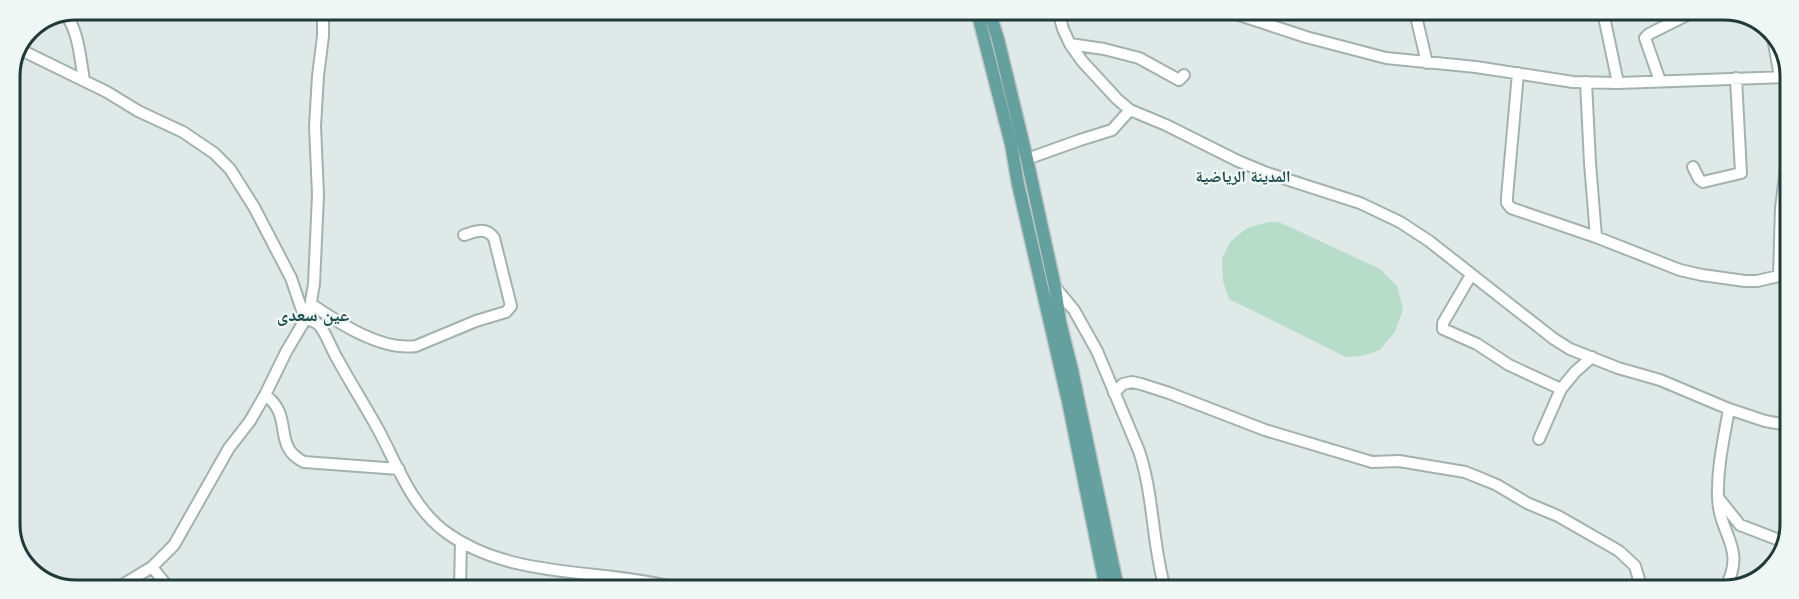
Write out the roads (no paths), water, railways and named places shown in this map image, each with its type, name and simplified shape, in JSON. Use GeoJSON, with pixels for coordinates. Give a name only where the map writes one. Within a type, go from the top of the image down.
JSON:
{"type":"FeatureCollection","features":[{"type":"Feature","properties":{"kind":"main road"},"geometry":{"type":"LineString","coordinates":[[979,20],[1011,144],[1018,184],[1068,401],[1104,580]]}},
{"type":"Feature","properties":{"kind":"main road"},"geometry":{"type":"LineString","coordinates":[[992,20],[1028,159],[1055,287],[1060,322],[1116,580]]}},
{"type":"Feature","properties":{"kind":"street"},"geometry":{"type":"LineString","coordinates":[[131,580],[152,567],[174,545],[224,457],[250,421],[265,395],[311,304],[318,195],[315,111],[323,20]]}},
{"type":"Feature","properties":{"kind":"street"},"geometry":{"type":"LineString","coordinates":[[1060,20],[1070,44],[1091,72],[1130,110],[1257,169],[1375,209],[1410,228],[1570,349],[1618,368],[1660,380],[1729,409],[1780,424]]}},
{"type":"Feature","properties":{"kind":"street"},"geometry":{"type":"LineString","coordinates":[[1253,20],[1306,38],[1386,58],[1476,67],[1550,79],[1618,83],[1779,77]]}},
{"type":"Feature","properties":{"kind":"street"},"geometry":{"type":"LineString","coordinates":[[1417,20],[1427,63]]}},
{"type":"Feature","properties":{"kind":"street"},"geometry":{"type":"LineString","coordinates":[[1605,20],[1618,83]]}},
{"type":"Feature","properties":{"kind":"street"},"geometry":{"type":"LineString","coordinates":[[1660,81],[1645,38],[1677,20]]}},
{"type":"Feature","properties":{"kind":"street"},"geometry":{"type":"LineString","coordinates":[[69,21],[76,37],[84,80]]}},
{"type":"Feature","properties":{"kind":"street"},"geometry":{"type":"LineString","coordinates":[[1070,44],[1104,49],[1139,58],[1179,80],[1184,75]]}},
{"type":"Feature","properties":{"kind":"street"},"geometry":{"type":"LineString","coordinates":[[25,52],[84,80],[197,141],[214,153],[230,169],[248,196],[282,258],[305,319],[320,325],[413,496],[439,528],[484,554],[514,563],[639,580]]}},
{"type":"Feature","properties":{"kind":"street"},"geometry":{"type":"LineString","coordinates":[[1518,73],[1507,197],[1513,209],[1596,237],[1658,262],[1702,275],[1730,280],[1757,281],[1779,276]]}},
{"type":"Feature","properties":{"kind":"street"},"geometry":{"type":"LineString","coordinates":[[1694,167],[1699,179],[1703,182],[1741,173],[1736,78]]}},
{"type":"Feature","properties":{"kind":"street"},"geometry":{"type":"LineString","coordinates":[[1586,82],[1596,237]]}},
{"type":"Feature","properties":{"kind":"street"},"geometry":{"type":"LineString","coordinates":[[1028,159],[1112,130],[1130,110]]}},
{"type":"Feature","properties":{"kind":"street"},"geometry":{"type":"LineString","coordinates":[[311,304],[331,318],[366,336],[396,346],[407,347],[416,346],[476,321],[506,312],[511,306],[494,238],[490,233],[481,230],[464,236]]}},
{"type":"Feature","properties":{"kind":"street"},"geometry":{"type":"LineString","coordinates":[[1471,275],[1443,323],[1443,329],[1477,344],[1509,365],[1561,389]]}},
{"type":"Feature","properties":{"kind":"street"},"geometry":{"type":"LineString","coordinates":[[1055,287],[1074,310],[1097,351],[1144,467],[1158,567],[1162,580]]}},
{"type":"Feature","properties":{"kind":"street"},"geometry":{"type":"LineString","coordinates":[[1539,439],[1561,389],[1592,357]]}},
{"type":"Feature","properties":{"kind":"street"},"geometry":{"type":"LineString","coordinates":[[1114,393],[1123,384],[1132,382],[1141,384],[1265,430],[1372,462],[1399,461],[1465,472],[1497,485],[1527,504],[1566,520],[1619,551],[1635,566],[1639,580]]}},
{"type":"Feature","properties":{"kind":"street"},"geometry":{"type":"LineString","coordinates":[[265,395],[278,407],[290,453],[304,462],[399,470]]}},
{"type":"Feature","properties":{"kind":"street"},"geometry":{"type":"LineString","coordinates":[[1729,409],[1719,470],[1718,498],[1734,557],[1729,579]]}},
{"type":"Feature","properties":{"kind":"street"},"geometry":{"type":"LineString","coordinates":[[1718,498],[1740,525],[1777,539]]}},
{"type":"Feature","properties":{"kind":"street"},"geometry":{"type":"LineString","coordinates":[[460,580],[461,542]]}},
{"type":"Feature","properties":{"kind":"street"},"geometry":{"type":"LineString","coordinates":[[152,567],[162,580]]}},
{"type":"Feature","properties":{"kind":"district","name":"المدينة الرياضية"},"geometry":{"type":"Point","coordinates":[1243,176]}},
{"type":"Feature","properties":{"kind":"district","name":"عين سعدى"},"geometry":{"type":"Point","coordinates":[313,315]}}]}
